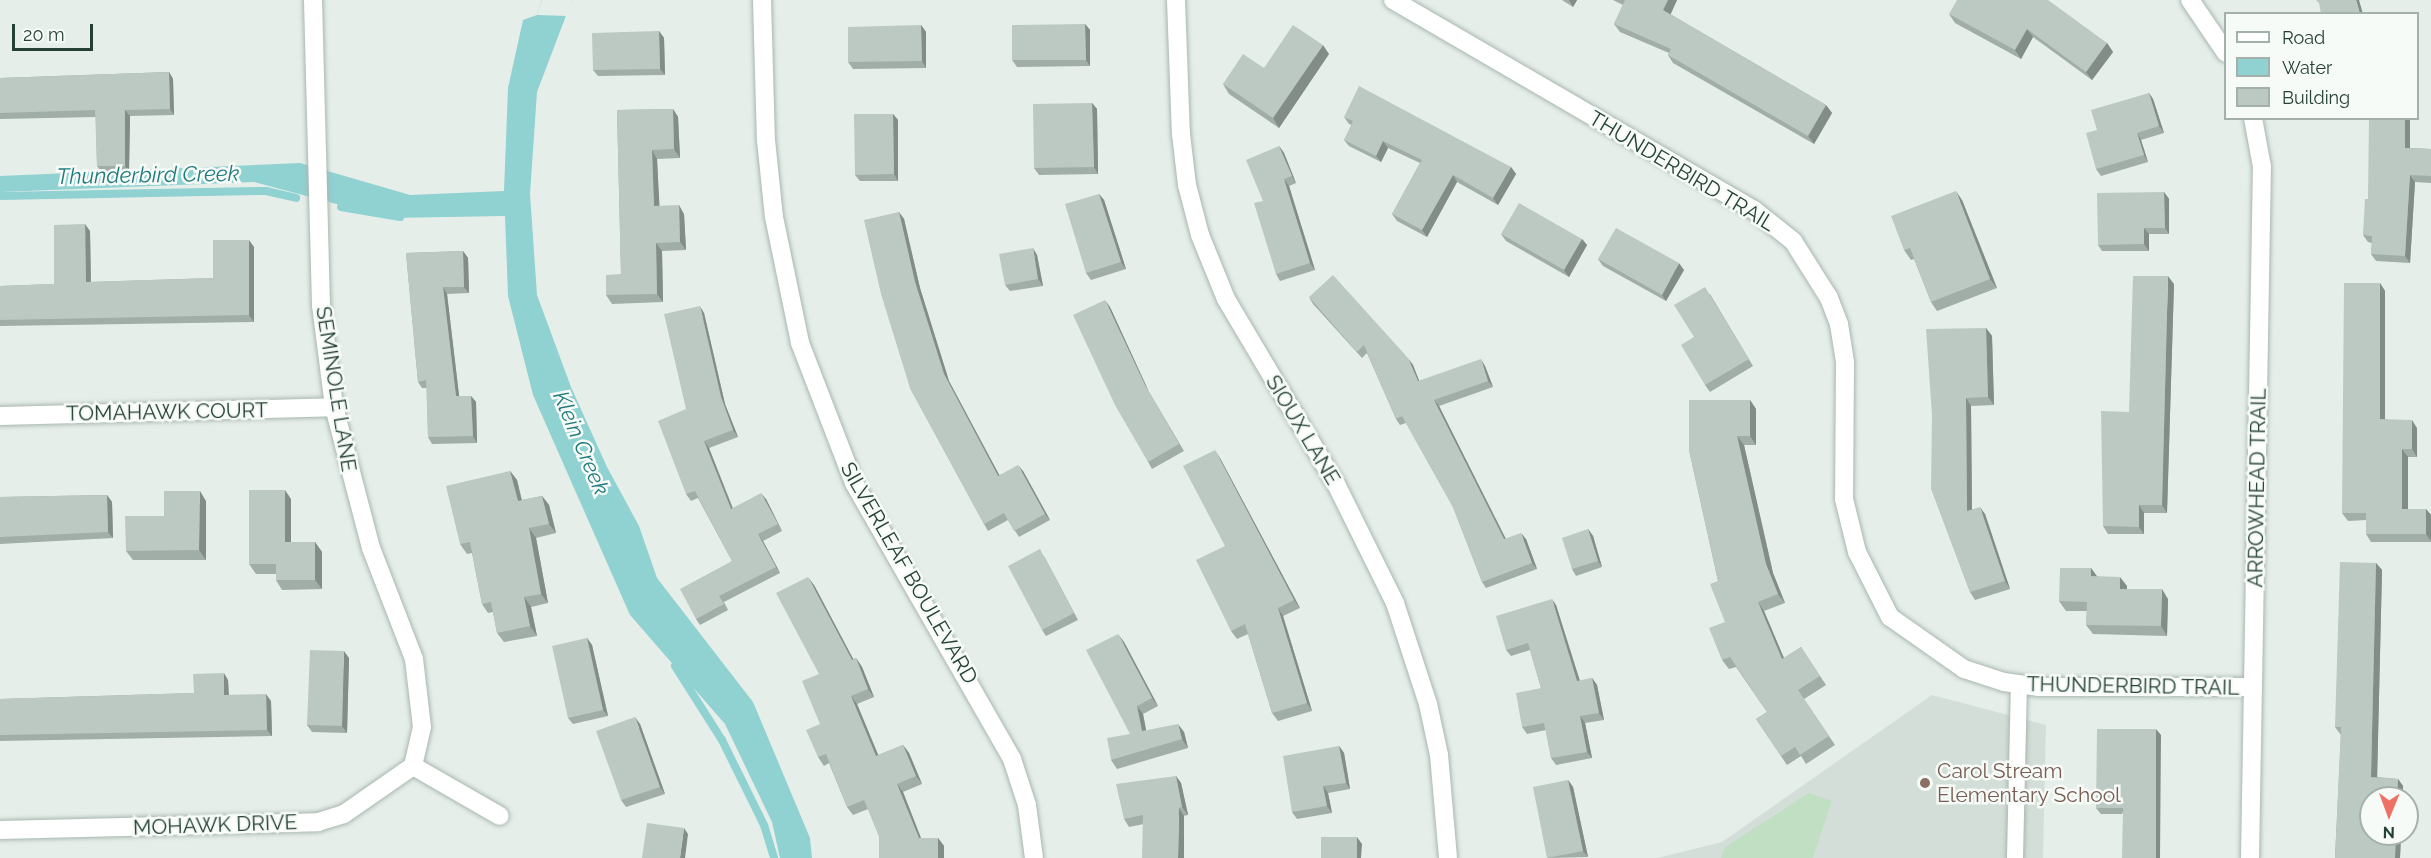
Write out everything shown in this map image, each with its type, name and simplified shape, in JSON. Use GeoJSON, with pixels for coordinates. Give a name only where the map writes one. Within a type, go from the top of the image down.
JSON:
{"type":"FeatureCollection","features":[{"type":"Feature","properties":{"kind":"street","name":"SEMINOLE LANE"},"geometry":{"type":"LineString","coordinates":[[313,0],[321,305],[334,407],[371,548],[414,659],[422,727],[413,766]]}},
{"type":"Feature","properties":{"kind":"street","name":"SILVERLEAF BOULEVARD"},"geometry":{"type":"LineString","coordinates":[[762,0],[766,140],[774,217],[800,343],[854,483],[1012,759],[1027,805],[1034,858]]}},
{"type":"Feature","properties":{"kind":"street","name":"SIOUX LANE"},"geometry":{"type":"LineString","coordinates":[[1176,0],[1181,134],[1187,185],[1200,235],[1235,316],[1336,484],[1395,603],[1428,704],[1440,767],[1448,858]]}},
{"type":"Feature","properties":{"kind":"street","name":"THUNDERBIRD TRAIL"},"geometry":{"type":"LineString","coordinates":[[1392,0],[1754,210],[1793,241],[1829,298],[1843,344],[1844,499],[1857,552],[1890,617],[1964,669],[2019,684],[2253,687]]}},
{"type":"Feature","properties":{"kind":"street"},"geometry":{"type":"LineString","coordinates":[[2190,0],[2224,50]]}},
{"type":"Feature","properties":{"kind":"street","name":"ARROWHEAD TRAIL"},"geometry":{"type":"LineString","coordinates":[[2250,858],[2262,167],[2253,120]]}},
{"type":"Feature","properties":{"kind":"street","name":"TOMAHAWK COURT"},"geometry":{"type":"LineString","coordinates":[[0,416],[334,407]]}},
{"type":"Feature","properties":{"kind":"street"},"geometry":{"type":"LineString","coordinates":[[413,766],[500,816]]}},
{"type":"Feature","properties":{"kind":"street","name":"MOHAWK DRIVE"},"geometry":{"type":"LineString","coordinates":[[0,830],[318,822],[344,814],[413,766]]}},
{"type":"Feature","properties":{"kind":"lane"},"geometry":{"type":"LineString","coordinates":[[2015,858],[2019,684]]}},
{"type":"Feature","properties":{"kind":"shaded area","name":"Carol Stream Elementary School"},"geometry":{"type":"Polygon","coordinates":[[[1932,695],[2046,725],[2043,858],[1657,858],[1722,842],[1932,695]]]}},
{"type":"Feature","properties":{"kind":"green space"},"geometry":{"type":"Polygon","coordinates":[[[1809,793],[1832,801],[1813,858],[1721,858],[1725,847],[1809,793]]]}},
{"type":"Feature","properties":{"kind":"water"},"geometry":{"type":"Polygon","coordinates":[[[542,0],[572,0],[537,92],[530,194],[537,295],[571,387],[607,467],[639,526],[657,578],[753,702],[810,838],[812,858],[780,858],[772,822],[725,724],[630,615],[533,395],[508,296],[505,216],[389,218],[254,182],[0,192],[0,176],[300,163],[410,195],[504,191],[508,88],[523,20],[537,15],[542,0]]]}},
{"type":"Feature","properties":{"kind":"pier"},"geometry":{"type":"Polygon","coordinates":[[[542,0],[572,0],[567,16],[537,15],[542,0]]]}},
{"type":"Feature","properties":{"kind":"building"},"geometry":{"type":"Polygon","coordinates":[[[1625,0],[1668,0],[1663,10],[1826,105],[1808,136],[1668,55],[1671,49],[1614,24],[1625,0]]]}},
{"type":"Feature","properties":{"kind":"building"},"geometry":{"type":"Polygon","coordinates":[[[1957,0],[2048,0],[2107,43],[2086,72],[2027,29],[2015,50],[1949,14],[1957,0]]]}},
{"type":"Feature","properties":{"kind":"building"},"geometry":{"type":"Polygon","coordinates":[[[2316,0],[2356,0],[2359,12],[2321,12],[2316,0]]]}},
{"type":"Feature","properties":{"kind":"building"},"geometry":{"type":"Polygon","coordinates":[[[1085,24],[1086,60],[1012,60],[1012,25],[1085,24]]]}},
{"type":"Feature","properties":{"kind":"building"},"geometry":{"type":"Polygon","coordinates":[[[921,25],[922,61],[848,62],[848,27],[921,25]]]}},
{"type":"Feature","properties":{"kind":"building"},"geometry":{"type":"Polygon","coordinates":[[[1293,25],[1323,45],[1273,118],[1223,84],[1243,54],[1264,68],[1293,25]]]}},
{"type":"Feature","properties":{"kind":"building"},"geometry":{"type":"Polygon","coordinates":[[[659,31],[660,69],[593,70],[592,33],[659,31]]]}},
{"type":"Feature","properties":{"kind":"building"},"geometry":{"type":"Polygon","coordinates":[[[169,72],[170,109],[125,110],[125,166],[97,166],[95,110],[0,113],[0,78],[169,72]]]}},
{"type":"Feature","properties":{"kind":"building"},"geometry":{"type":"Polygon","coordinates":[[[1359,86],[1511,167],[1493,198],[1453,175],[1422,230],[1392,214],[1422,160],[1383,141],[1376,156],[1344,140],[1353,121],[1344,117],[1359,86]]]}},
{"type":"Feature","properties":{"kind":"building"},"geometry":{"type":"Polygon","coordinates":[[[2149,93],[2159,126],[2137,133],[2144,155],[2096,169],[2086,133],[2097,130],[2091,110],[2149,93]]]}},
{"type":"Feature","properties":{"kind":"building"},"geometry":{"type":"Polygon","coordinates":[[[1092,103],[1094,167],[1034,168],[1033,104],[1092,103]]]}},
{"type":"Feature","properties":{"kind":"building"},"geometry":{"type":"Polygon","coordinates":[[[673,109],[674,149],[652,150],[654,206],[679,205],[680,242],[656,243],[657,294],[606,295],[606,275],[621,274],[617,110],[673,109]]]}},
{"type":"Feature","properties":{"kind":"building"},"geometry":{"type":"Polygon","coordinates":[[[854,114],[893,114],[894,174],[855,175],[854,114]]]}},
{"type":"Feature","properties":{"kind":"building"},"geometry":{"type":"Polygon","coordinates":[[[2369,120],[2405,120],[2405,148],[2431,149],[2431,176],[2410,175],[2405,256],[2371,254],[2372,236],[2363,235],[2365,199],[2368,199],[2369,120]]]}},
{"type":"Feature","properties":{"kind":"building"},"geometry":{"type":"Polygon","coordinates":[[[1279,146],[1292,176],[1284,179],[1310,263],[1276,274],[1254,203],[1263,201],[1246,160],[1279,146]]]}},
{"type":"Feature","properties":{"kind":"building"},"geometry":{"type":"Polygon","coordinates":[[[1956,191],[1990,279],[1931,302],[1910,248],[1904,250],[1891,216],[1956,191]]]}},
{"type":"Feature","properties":{"kind":"building"},"geometry":{"type":"Polygon","coordinates":[[[2164,192],[2165,228],[2144,228],[2144,244],[2098,245],[2097,193],[2164,192]]]}},
{"type":"Feature","properties":{"kind":"building"},"geometry":{"type":"Polygon","coordinates":[[[1099,194],[1121,262],[1086,273],[1065,204],[1099,194]]]}},
{"type":"Feature","properties":{"kind":"building"},"geometry":{"type":"Polygon","coordinates":[[[1519,203],[1582,239],[1564,270],[1501,234],[1519,203]]]}},
{"type":"Feature","properties":{"kind":"building"},"geometry":{"type":"Polygon","coordinates":[[[899,212],[915,282],[944,374],[998,476],[1018,465],[1045,514],[1014,531],[1004,513],[984,524],[910,388],[881,294],[864,220],[899,212]]]}},
{"type":"Feature","properties":{"kind":"building"},"geometry":{"type":"Polygon","coordinates":[[[85,224],[86,282],[213,278],[213,240],[249,240],[249,315],[0,320],[0,286],[54,284],[54,225],[85,224]]]}},
{"type":"Feature","properties":{"kind":"building"},"geometry":{"type":"Polygon","coordinates":[[[1616,228],[1679,263],[1662,295],[1598,259],[1616,228]]]}},
{"type":"Feature","properties":{"kind":"building"},"geometry":{"type":"Polygon","coordinates":[[[1033,248],[1038,279],[1005,285],[999,254],[1033,248]]]}},
{"type":"Feature","properties":{"kind":"building"},"geometry":{"type":"Polygon","coordinates":[[[463,251],[464,287],[443,287],[456,396],[471,396],[473,436],[428,437],[426,380],[418,382],[406,253],[463,251]]]}},
{"type":"Feature","properties":{"kind":"building"},"geometry":{"type":"Polygon","coordinates":[[[1333,275],[1408,358],[1418,381],[1481,359],[1488,381],[1434,400],[1504,539],[1521,533],[1532,563],[1482,582],[1453,507],[1402,416],[1396,419],[1364,345],[1357,352],[1309,297],[1333,275]]]}},
{"type":"Feature","properties":{"kind":"building"},"geometry":{"type":"Polygon","coordinates":[[[2133,276],[2168,276],[2162,505],[2139,505],[2139,527],[2103,526],[2101,411],[2129,412],[2133,276]]]}},
{"type":"Feature","properties":{"kind":"building"},"geometry":{"type":"Polygon","coordinates":[[[2344,283],[2380,283],[2380,419],[2412,420],[2412,449],[2402,449],[2402,509],[2426,509],[2426,534],[2366,534],[2366,513],[2342,513],[2344,283]]]}},
{"type":"Feature","properties":{"kind":"building"},"geometry":{"type":"Polygon","coordinates":[[[1705,287],[1749,359],[1705,385],[1681,345],[1694,337],[1674,305],[1705,287]]]}},
{"type":"Feature","properties":{"kind":"building"},"geometry":{"type":"Polygon","coordinates":[[[1105,300],[1145,385],[1179,444],[1148,462],[1115,405],[1073,315],[1105,300]]]}},
{"type":"Feature","properties":{"kind":"building"},"geometry":{"type":"Polygon","coordinates":[[[700,306],[721,397],[733,430],[704,441],[731,509],[761,493],[778,524],[758,534],[776,567],[719,596],[724,604],[696,619],[680,589],[732,561],[695,491],[686,494],[658,421],[686,409],[664,314],[700,306]]]}},
{"type":"Feature","properties":{"kind":"building"},"geometry":{"type":"Polygon","coordinates":[[[1986,328],[1988,397],[1966,398],[1967,511],[1980,507],[2005,581],[1970,592],[1931,488],[1932,415],[1926,329],[1986,328]]]}},
{"type":"Feature","properties":{"kind":"building"},"geometry":{"type":"Polygon","coordinates":[[[1689,400],[1750,400],[1750,436],[1737,436],[1766,564],[1778,594],[1758,602],[1782,659],[1801,647],[1820,676],[1798,690],[1829,736],[1800,755],[1795,747],[1781,756],[1756,719],[1767,712],[1730,657],[1722,660],[1709,628],[1725,622],[1710,584],[1718,581],[1689,450],[1689,400]]]}},
{"type":"Feature","properties":{"kind":"building"},"geometry":{"type":"Polygon","coordinates":[[[1215,450],[1294,600],[1278,608],[1307,703],[1272,713],[1245,624],[1231,631],[1196,560],[1225,546],[1183,466],[1215,450]]]}},
{"type":"Feature","properties":{"kind":"building"},"geometry":{"type":"Polygon","coordinates":[[[510,471],[518,501],[542,496],[549,524],[529,528],[541,594],[524,597],[530,626],[497,633],[491,602],[482,604],[470,542],[460,544],[446,486],[510,471]]]}},
{"type":"Feature","properties":{"kind":"building"},"geometry":{"type":"Polygon","coordinates":[[[249,490],[285,490],[285,542],[315,542],[315,580],[276,580],[276,564],[249,564],[249,490]]]}},
{"type":"Feature","properties":{"kind":"building"},"geometry":{"type":"Polygon","coordinates":[[[164,491],[200,491],[199,550],[126,551],[125,516],[164,516],[164,491]]]}},
{"type":"Feature","properties":{"kind":"building"},"geometry":{"type":"Polygon","coordinates":[[[107,495],[108,532],[0,537],[0,497],[107,495]]]}},
{"type":"Feature","properties":{"kind":"building"},"geometry":{"type":"Polygon","coordinates":[[[1588,529],[1598,561],[1572,569],[1562,538],[1588,529]]]}},
{"type":"Feature","properties":{"kind":"building"},"geometry":{"type":"Polygon","coordinates":[[[1040,549],[1074,613],[1042,630],[1008,566],[1040,549]]]}},
{"type":"Feature","properties":{"kind":"building"},"geometry":{"type":"Polygon","coordinates":[[[2340,562],[2376,563],[2371,777],[2398,779],[2398,786],[2359,786],[2359,846],[2396,846],[2395,858],[2335,858],[2341,727],[2335,727],[2340,562]]]}},
{"type":"Feature","properties":{"kind":"building"},"geometry":{"type":"Polygon","coordinates":[[[2060,568],[2091,568],[2091,576],[2120,577],[2120,589],[2162,589],[2161,626],[2086,625],[2087,602],[2059,601],[2060,568]]]}},
{"type":"Feature","properties":{"kind":"building"},"geometry":{"type":"Polygon","coordinates":[[[808,577],[852,660],[856,658],[868,689],[851,696],[876,756],[903,745],[916,776],[897,784],[919,838],[938,838],[938,858],[879,858],[879,836],[864,800],[847,807],[826,754],[818,757],[806,730],[820,724],[802,681],[819,674],[776,593],[808,577]]]}},
{"type":"Feature","properties":{"kind":"building"},"geometry":{"type":"Polygon","coordinates":[[[1552,599],[1577,681],[1592,678],[1599,713],[1580,716],[1587,752],[1551,758],[1544,723],[1522,727],[1516,693],[1541,688],[1528,643],[1506,650],[1496,616],[1552,599]]]}},
{"type":"Feature","properties":{"kind":"building"},"geometry":{"type":"Polygon","coordinates":[[[1118,634],[1152,698],[1137,706],[1142,731],[1178,724],[1182,739],[1111,760],[1107,738],[1130,734],[1086,650],[1118,634]]]}},
{"type":"Feature","properties":{"kind":"building"},"geometry":{"type":"Polygon","coordinates":[[[587,638],[603,710],[568,718],[552,646],[587,638]]]}},
{"type":"Feature","properties":{"kind":"building"},"geometry":{"type":"Polygon","coordinates":[[[310,650],[344,651],[342,726],[307,725],[310,650]]]}},
{"type":"Feature","properties":{"kind":"building"},"geometry":{"type":"Polygon","coordinates":[[[224,673],[224,695],[266,694],[267,730],[0,735],[0,699],[194,693],[193,674],[224,673]]]}},
{"type":"Feature","properties":{"kind":"building"},"geometry":{"type":"Polygon","coordinates":[[[635,717],[660,787],[621,800],[596,731],[635,717]]]}},
{"type":"Feature","properties":{"kind":"building"},"geometry":{"type":"Polygon","coordinates":[[[2097,729],[2156,729],[2156,858],[2122,858],[2123,808],[2096,808],[2097,729]]]}},
{"type":"Feature","properties":{"kind":"building"},"geometry":{"type":"Polygon","coordinates":[[[1339,746],[1346,783],[1323,786],[1327,806],[1292,812],[1283,756],[1339,746]]]}},
{"type":"Feature","properties":{"kind":"building"},"geometry":{"type":"Polygon","coordinates":[[[1176,776],[1182,807],[1179,808],[1178,858],[1142,858],[1143,815],[1124,819],[1116,784],[1176,776]]]}},
{"type":"Feature","properties":{"kind":"building"},"geometry":{"type":"Polygon","coordinates":[[[1568,780],[1583,851],[1547,858],[1533,787],[1568,780]]]}},
{"type":"Feature","properties":{"kind":"building"},"geometry":{"type":"Polygon","coordinates":[[[647,823],[684,828],[680,858],[642,858],[647,823]]]}},
{"type":"Feature","properties":{"kind":"building"},"geometry":{"type":"Polygon","coordinates":[[[1321,837],[1357,837],[1357,858],[1321,858],[1321,837]]]}},
{"type":"Feature","properties":{"kind":"waterway","name":"Thunderbird Creek"},"geometry":{"type":"LineString","coordinates":[[0,196],[266,191],[296,198]]}},
{"type":"Feature","properties":{"kind":"waterway","name":"Thunderbird Creek"},"geometry":{"type":"LineString","coordinates":[[341,207],[400,217]]}},
{"type":"Feature","properties":{"kind":"waterway","name":"Klein Creek"},"geometry":{"type":"LineString","coordinates":[[675,666],[722,740],[764,825],[774,858]]}},
{"type":"Feature","properties":{"kind":"place","name":"Carol Stream Elementary School"},"geometry":{"type":"Point","coordinates":[1925,783]}}]}
